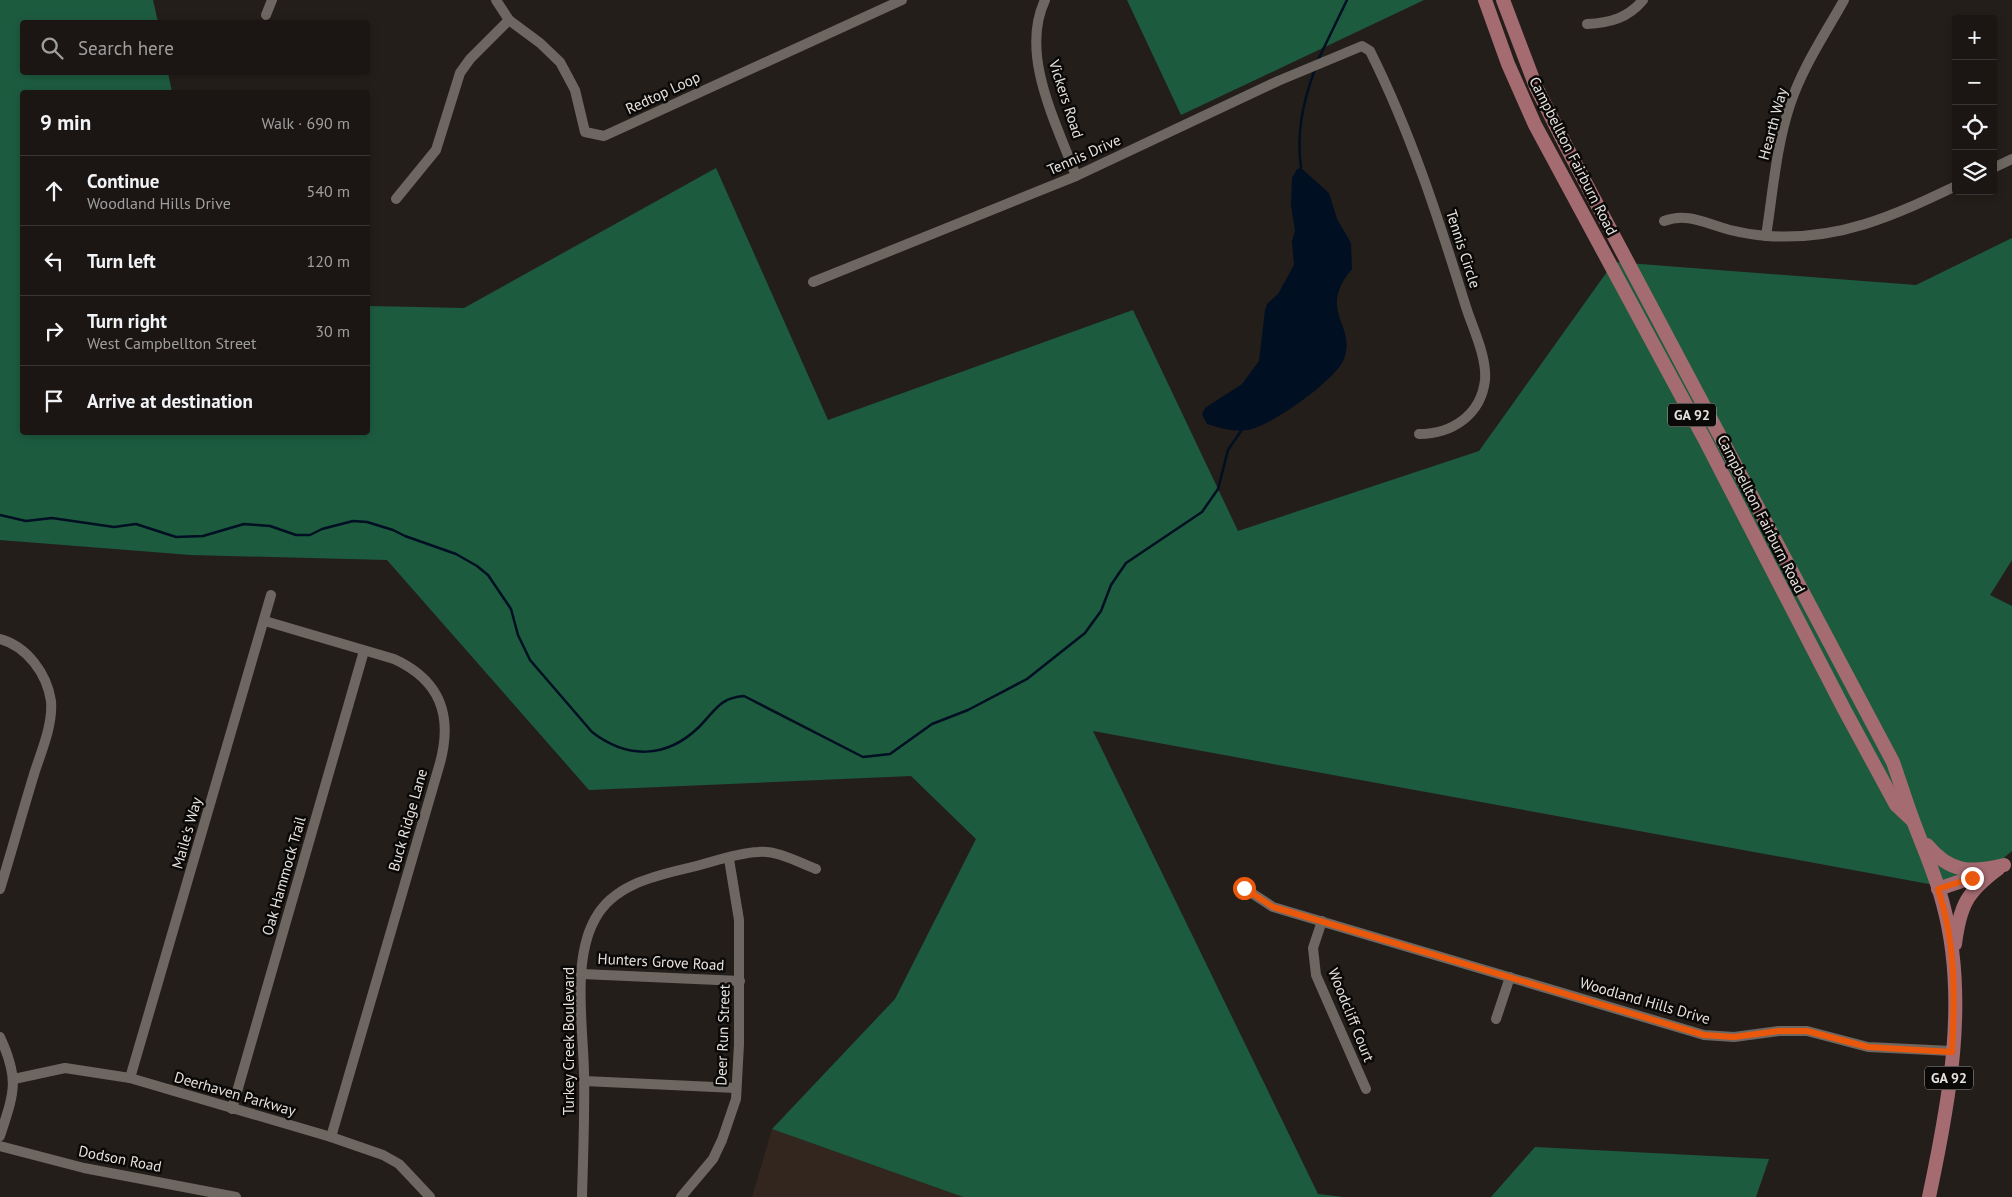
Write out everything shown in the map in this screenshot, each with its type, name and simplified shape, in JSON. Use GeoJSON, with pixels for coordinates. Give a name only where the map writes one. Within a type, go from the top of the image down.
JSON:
{"type":"FeatureCollection","features":[{"type":"Feature","properties":{"kind":"main road","name":"Campbellton Fairburn Road"},"geometry":{"type":"LineString","coordinates":[[1485,0],[1508,64],[1535,124],[1705,440],[1896,805],[1914,822]]}},
{"type":"Feature","properties":{"kind":"main road","name":"Campbellton Fairburn Road"},"geometry":{"type":"LineString","coordinates":[[1503,0],[1536,87],[1893,762],[1938,889],[1953,957],[1955,995],[1952,1052],[1943,1134],[1929,1197]]}},
{"type":"Feature","properties":{"kind":"main road"},"geometry":{"type":"LineString","coordinates":[[1914,822],[1926,844],[1936,856],[1948,865],[1973,870],[2008,862]]}},
{"type":"Feature","properties":{"kind":"main road"},"geometry":{"type":"LineString","coordinates":[[1938,889],[2008,862]]}},
{"type":"Feature","properties":{"kind":"main road"},"geometry":{"type":"LineString","coordinates":[[1953,957],[1962,905],[1974,889],[2008,862]]}},
{"type":"Feature","properties":{"kind":"street"},"geometry":{"type":"LineString","coordinates":[[266,15],[272,0]]}},
{"type":"Feature","properties":{"kind":"street","name":"Redtop Loop"},"geometry":{"type":"LineString","coordinates":[[496,0],[509,20],[540,43],[560,62],[575,90],[585,132],[604,136],[902,0]]}},
{"type":"Feature","properties":{"kind":"street","name":"Vickers Road"},"geometry":{"type":"LineString","coordinates":[[1045,0],[1037,22],[1038,70],[1076,176]]}},
{"type":"Feature","properties":{"kind":"street"},"geometry":{"type":"LineString","coordinates":[[1587,24],[1604,23],[1621,18],[1636,8],[1643,0]]}},
{"type":"Feature","properties":{"kind":"street","name":"Hearth Way"},"geometry":{"type":"LineString","coordinates":[[1766,236],[1780,142],[1790,104],[1803,73],[1844,0]]}},
{"type":"Feature","properties":{"kind":"street"},"geometry":{"type":"LineString","coordinates":[[396,199],[436,150],[460,73],[470,58],[509,20]]}},
{"type":"Feature","properties":{"kind":"street","name":"Tennis Drive"},"geometry":{"type":"LineString","coordinates":[[813,282],[1076,176],[1278,81],[1362,46]]}},
{"type":"Feature","properties":{"kind":"street","name":"Tennis Circle"},"geometry":{"type":"LineString","coordinates":[[1362,46],[1370,51],[1401,116],[1450,257],[1484,366],[1482,393],[1468,416],[1445,431],[1419,434]]}},
{"type":"Feature","properties":{"kind":"street"},"geometry":{"type":"LineString","coordinates":[[1997,166],[2012,159]]}},
{"type":"Feature","properties":{"kind":"street"},"geometry":{"type":"LineString","coordinates":[[1664,221],[1675,217],[1688,217],[1730,230],[1766,236],[1805,236],[1844,231],[1878,221],[1952,188]]}},
{"type":"Feature","properties":{"kind":"street","name":"Maile's Way"},"geometry":{"type":"LineString","coordinates":[[130,1078],[265,621],[271,595]]}},
{"type":"Feature","properties":{"kind":"street","name":"Buck Ridge Lane"},"geometry":{"type":"LineString","coordinates":[[265,621],[364,651],[394,658],[408,665],[426,680],[441,706],[446,723],[446,740],[331,1137]]}},
{"type":"Feature","properties":{"kind":"street"},"geometry":{"type":"LineString","coordinates":[[0,639],[23,651],[35,663],[43,677],[51,702],[47,732],[0,889]]}},
{"type":"Feature","properties":{"kind":"street","name":"Oak Hammock Trail"},"geometry":{"type":"LineString","coordinates":[[232,1109],[364,651]]}},
{"type":"Feature","properties":{"kind":"street","name":"Turkey Creek Boulevard"},"geometry":{"type":"LineString","coordinates":[[582,1197],[584,1081],[582,974],[586,941],[595,918],[628,886],[653,876],[759,851],[783,856],[816,869]]}},
{"type":"Feature","properties":{"kind":"street","name":"Deer Run Street"},"geometry":{"type":"LineString","coordinates":[[681,1197],[713,1159],[722,1140],[736,1099],[740,981],[739,920],[730,858]]}},
{"type":"Feature","properties":{"kind":"street","name":"Woodland Hills Drive"},"geometry":{"type":"LineString","coordinates":[[1244,888],[1273,907],[1704,1035],[1734,1037],[1779,1031],[1807,1031],[1868,1047],[1952,1052]]}},
{"type":"Feature","properties":{"kind":"street","name":"Woodcliff Court"},"geometry":{"type":"LineString","coordinates":[[1322,921],[1313,948],[1316,975],[1366,1090]]}},
{"type":"Feature","properties":{"kind":"street","name":"Hunters Grove Road"},"geometry":{"type":"LineString","coordinates":[[582,974],[740,981]]}},
{"type":"Feature","properties":{"kind":"street"},"geometry":{"type":"LineString","coordinates":[[1496,1020],[1510,977]]}},
{"type":"Feature","properties":{"kind":"street"},"geometry":{"type":"LineString","coordinates":[[0,1037],[14,1079],[13,1095],[0,1136]]}},
{"type":"Feature","properties":{"kind":"street","name":"Deerhaven Parkway"},"geometry":{"type":"LineString","coordinates":[[14,1079],[65,1068],[130,1078],[331,1137],[383,1155],[399,1164],[430,1197]]}},
{"type":"Feature","properties":{"kind":"street"},"geometry":{"type":"LineString","coordinates":[[584,1081],[736,1088]]}},
{"type":"Feature","properties":{"kind":"street","name":"Dodson Road"},"geometry":{"type":"LineString","coordinates":[[0,1146],[84,1168],[236,1197]]}},
{"type":"Feature","properties":{"kind":"shaded area"},"geometry":{"type":"Polygon","coordinates":[[[772,1129],[963,1197],[752,1197],[772,1129]]]}},
{"type":"Feature","properties":{"kind":"green space"},"geometry":{"type":"Polygon","coordinates":[[[0,0],[153,0],[158,20],[20,20],[20,75],[168,75],[172,90],[20,90],[20,435],[370,435],[370,306],[464,308],[716,168],[828,420],[1133,310],[1238,531],[1479,451],[1614,262],[1916,285],[2012,238],[2012,560],[1990,595],[2012,606],[2012,851],[1994,866],[1929,884],[1093,731],[1318,1194],[1344,1197],[963,1197],[772,1129],[895,999],[976,839],[911,776],[589,790],[387,560],[191,555],[0,540],[0,0]]]}},
{"type":"Feature","properties":{"kind":"green space"},"geometry":{"type":"Polygon","coordinates":[[[1127,0],[1424,0],[1181,115],[1127,0]]]}},
{"type":"Feature","properties":{"kind":"green space"},"geometry":{"type":"Polygon","coordinates":[[[1535,1147],[1769,1159],[1756,1197],[1491,1197],[1535,1147]]]}},
{"type":"Feature","properties":{"kind":"water"},"geometry":{"type":"Polygon","coordinates":[[[1301,168],[1329,193],[1337,219],[1351,243],[1352,269],[1337,296],[1339,317],[1346,336],[1347,347],[1344,359],[1329,379],[1286,412],[1271,421],[1247,430],[1227,429],[1207,424],[1202,414],[1205,408],[1242,384],[1259,361],[1267,304],[1278,294],[1294,265],[1292,241],[1295,231],[1291,205],[1292,178],[1297,169],[1301,168]]]}},
{"type":"Feature","properties":{"kind":"waterway"},"geometry":{"type":"LineString","coordinates":[[1318,60],[1347,0]]}},
{"type":"Feature","properties":{"kind":"waterway"},"geometry":{"type":"LineString","coordinates":[[1301,168],[1300,130],[1307,93],[1315,69]]}},
{"type":"Feature","properties":{"kind":"waterway"},"geometry":{"type":"LineString","coordinates":[[0,515],[26,521],[52,518],[114,527],[136,524],[176,537],[203,536],[244,524],[270,526],[296,535],[310,535],[322,529],[353,521],[367,522],[456,554],[488,575],[511,609],[518,635],[530,660],[592,732],[605,741],[633,751],[660,750],[686,738],[723,702],[744,696],[863,757],[890,754],[932,724],[968,710],[1027,679],[1085,633],[1101,611],[1111,585],[1126,563],[1202,512],[1218,489],[1228,450],[1241,431]]}},
{"type":"Feature","properties":{"kind":"route"},"geometry":{"type":"LineString","coordinates":[[1244,888],[1273,907],[1704,1035],[1734,1037],[1779,1031],[1807,1031],[1868,1047],[1952,1052],[1955,995],[1953,957],[1947,922],[1938,889],[1972,878]]}}]}
